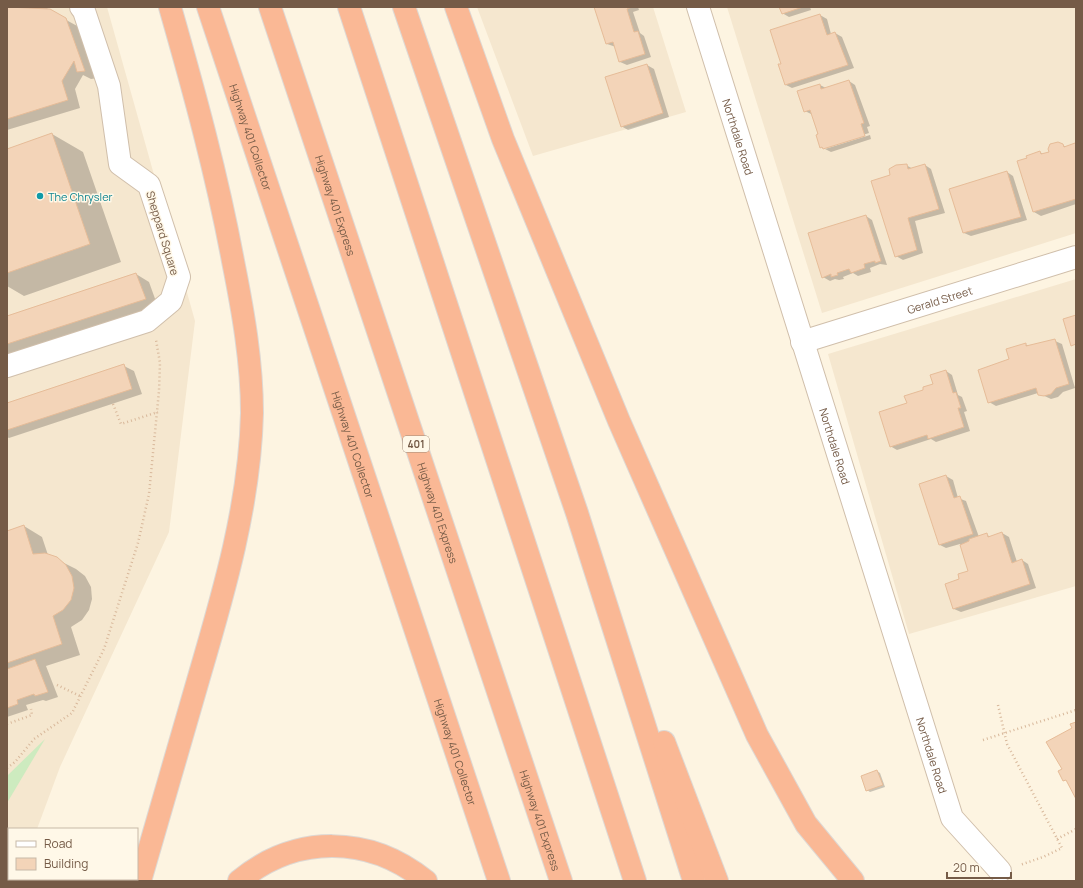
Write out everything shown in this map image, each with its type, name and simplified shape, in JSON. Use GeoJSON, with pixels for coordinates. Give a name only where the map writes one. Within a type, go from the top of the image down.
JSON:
{"type":"FeatureCollection","features":[{"type":"Feature","properties":{"kind":"highway"},"geometry":{"type":"LineString","coordinates":[[140,881],[219,606],[244,496],[248,471],[251,419],[251,384],[245,327],[224,215],[194,91],[170,7]]}},
{"type":"Feature","properties":{"kind":"highway","name":"Highway 401 Collector"},"geometry":{"type":"LineString","coordinates":[[208,7],[499,881]]}},
{"type":"Feature","properties":{"kind":"highway","name":"Highway 401 Express"},"geometry":{"type":"LineString","coordinates":[[270,7],[561,881]]}},
{"type":"Feature","properties":{"kind":"highway"},"geometry":{"type":"LineString","coordinates":[[349,7],[635,881]]}},
{"type":"Feature","properties":{"kind":"highway"},"geometry":{"type":"LineString","coordinates":[[404,7],[577,512],[694,881]]}},
{"type":"Feature","properties":{"kind":"highway"},"geometry":{"type":"LineString","coordinates":[[456,7],[503,139],[619,421],[757,735],[806,824],[853,881]]}},
{"type":"Feature","properties":{"kind":"highway"},"geometry":{"type":"LineString","coordinates":[[577,512],[717,881]]}},
{"type":"Feature","properties":{"kind":"highway"},"geometry":{"type":"LineString","coordinates":[[239,881],[253,870],[276,858],[301,849],[326,845],[350,847],[374,852],[397,861],[426,881]]}},
{"type":"Feature","properties":{"kind":"street","name":"Sheppard Square"},"geometry":{"type":"LineString","coordinates":[[7,366],[147,321],[170,301],[179,277],[149,185],[120,164],[109,86],[84,11],[81,7]]}},
{"type":"Feature","properties":{"kind":"street","name":"Northdale Road"},"geometry":{"type":"LineString","coordinates":[[698,7],[952,818],[1000,871]]}},
{"type":"Feature","properties":{"kind":"street","name":"Gerald Street"},"geometry":{"type":"LineString","coordinates":[[802,342],[1076,257]]}},
{"type":"Feature","properties":{"kind":"path"},"geometry":{"type":"LineString","coordinates":[[7,768],[15,762],[34,739],[72,713],[82,697],[104,648],[138,543],[149,494],[158,412],[160,363],[154,329],[161,309]]}},
{"type":"Feature","properties":{"kind":"path"},"geometry":{"type":"LineString","coordinates":[[113,404],[121,424],[158,412]]}},
{"type":"Feature","properties":{"kind":"path"},"geometry":{"type":"LineString","coordinates":[[57,685],[82,697]]}},
{"type":"Feature","properties":{"kind":"path"},"geometry":{"type":"LineString","coordinates":[[998,705],[1007,744],[1062,848],[1043,857],[1000,871]]}},
{"type":"Feature","properties":{"kind":"path"},"geometry":{"type":"LineString","coordinates":[[7,724],[32,715],[31,709]]}},
{"type":"Feature","properties":{"kind":"path"},"geometry":{"type":"LineString","coordinates":[[983,740],[1076,710]]}},
{"type":"Feature","properties":{"kind":"path"},"geometry":{"type":"LineString","coordinates":[[1057,839],[1076,829]]}},
{"type":"Feature","properties":{"kind":"shaded area"},"geometry":{"type":"Polygon","coordinates":[[[7,7],[107,7],[195,321],[169,532],[60,767],[37,828],[8,828],[8,880],[18,881],[7,881],[7,7]]]}},
{"type":"Feature","properties":{"kind":"shaded area"},"geometry":{"type":"Polygon","coordinates":[[[477,7],[653,7],[686,112],[533,156],[477,7]]]}},
{"type":"Feature","properties":{"kind":"shaded area"},"geometry":{"type":"Polygon","coordinates":[[[727,7],[1076,7],[1076,233],[822,313],[727,7]]]}},
{"type":"Feature","properties":{"kind":"shaded area"},"geometry":{"type":"Polygon","coordinates":[[[1076,279],[1076,586],[909,634],[828,354],[1076,279]]]}},
{"type":"Feature","properties":{"kind":"green space"},"geometry":{"type":"Polygon","coordinates":[[[45,739],[7,803],[7,776],[45,739]]]}},
{"type":"Feature","properties":{"kind":"building"},"geometry":{"type":"Polygon","coordinates":[[[7,7],[50,9],[66,18],[85,71],[77,72],[74,61],[62,81],[68,100],[7,119],[7,7]]]}},
{"type":"Feature","properties":{"kind":"building"},"geometry":{"type":"Polygon","coordinates":[[[594,7],[632,7],[627,9],[634,32],[638,31],[645,54],[619,62],[613,42],[606,44],[594,7]]]}},
{"type":"Feature","properties":{"kind":"building"},"geometry":{"type":"Polygon","coordinates":[[[779,7],[803,7],[782,14],[779,7]]]}},
{"type":"Feature","properties":{"kind":"building"},"geometry":{"type":"Polygon","coordinates":[[[820,14],[827,35],[835,32],[848,65],[785,85],[778,64],[781,64],[770,30],[820,14]]]}},
{"type":"Feature","properties":{"kind":"building"},"geometry":{"type":"Polygon","coordinates":[[[647,64],[663,113],[621,127],[605,77],[647,64]]]}},
{"type":"Feature","properties":{"kind":"building"},"geometry":{"type":"Polygon","coordinates":[[[849,80],[864,123],[861,124],[865,136],[823,149],[822,147],[820,148],[816,135],[818,134],[810,110],[804,112],[797,91],[820,84],[821,89],[849,80]]]}},
{"type":"Feature","properties":{"kind":"building","name":"The Chrysler"},"geometry":{"type":"Polygon","coordinates":[[[52,133],[90,244],[7,273],[7,149],[52,133]]]}},
{"type":"Feature","properties":{"kind":"building"},"geometry":{"type":"Polygon","coordinates":[[[1058,142],[1063,144],[1064,147],[1075,143],[1076,145],[1076,199],[1033,212],[1017,161],[1027,158],[1026,156],[1040,151],[1041,154],[1049,152],[1048,149],[1050,144],[1058,142]]]}},
{"type":"Feature","properties":{"kind":"building"},"geometry":{"type":"Polygon","coordinates":[[[907,164],[908,169],[925,164],[939,209],[908,218],[917,250],[895,257],[871,181],[890,175],[889,169],[896,165],[907,164]]]}},
{"type":"Feature","properties":{"kind":"building"},"geometry":{"type":"Polygon","coordinates":[[[1007,171],[1021,217],[963,233],[949,189],[1007,171]]]}},
{"type":"Feature","properties":{"kind":"building"},"geometry":{"type":"Polygon","coordinates":[[[866,215],[881,261],[864,264],[865,268],[851,273],[849,269],[837,273],[838,275],[831,277],[831,274],[822,278],[808,233],[866,215]]]}},
{"type":"Feature","properties":{"kind":"building"},"geometry":{"type":"Polygon","coordinates":[[[136,273],[146,299],[7,344],[7,316],[136,273]]]}},
{"type":"Feature","properties":{"kind":"building"},"geometry":{"type":"Polygon","coordinates":[[[1076,315],[1076,344],[1071,346],[1063,319],[1076,315]]]}},
{"type":"Feature","properties":{"kind":"building"},"geometry":{"type":"Polygon","coordinates":[[[1055,339],[1069,384],[1056,388],[1051,394],[1044,396],[1038,395],[1036,388],[988,403],[978,370],[1009,359],[1006,349],[1026,343],[1026,346],[1055,339]]]}},
{"type":"Feature","properties":{"kind":"building"},"geometry":{"type":"Polygon","coordinates":[[[124,364],[132,389],[7,430],[7,403],[124,364]]]}},
{"type":"Feature","properties":{"kind":"building"},"geometry":{"type":"Polygon","coordinates":[[[946,370],[953,393],[956,392],[961,408],[958,408],[964,427],[928,439],[927,435],[890,447],[879,412],[907,403],[904,396],[923,390],[923,387],[933,384],[930,375],[946,370]]]}},
{"type":"Feature","properties":{"kind":"building"},"geometry":{"type":"Polygon","coordinates":[[[946,475],[954,498],[960,496],[973,534],[939,545],[919,484],[946,475]]]}},
{"type":"Feature","properties":{"kind":"building"},"geometry":{"type":"Polygon","coordinates":[[[24,525],[33,554],[45,553],[57,557],[66,565],[72,576],[74,588],[71,600],[63,610],[53,616],[62,644],[7,663],[7,531],[24,525]]]}},
{"type":"Feature","properties":{"kind":"building"},"geometry":{"type":"Polygon","coordinates":[[[1002,532],[1012,563],[1022,559],[1030,584],[953,609],[945,584],[959,579],[958,574],[968,571],[960,545],[969,541],[969,539],[987,533],[988,537],[1002,532]]]}},
{"type":"Feature","properties":{"kind":"building"},"geometry":{"type":"Polygon","coordinates":[[[35,659],[48,692],[35,696],[34,694],[17,700],[18,704],[7,708],[7,669],[35,659]]]}},
{"type":"Feature","properties":{"kind":"building"},"geometry":{"type":"Polygon","coordinates":[[[1076,722],[1076,799],[1066,780],[1063,781],[1058,771],[1062,769],[1046,742],[1072,728],[1070,724],[1076,722]]]}},
{"type":"Feature","properties":{"kind":"building"},"geometry":{"type":"Polygon","coordinates":[[[877,770],[883,785],[866,791],[861,776],[877,770]]]}},
{"type":"Feature","properties":{"kind":"place","name":"The Chrysler"},"geometry":{"type":"Point","coordinates":[40,196]}}]}
